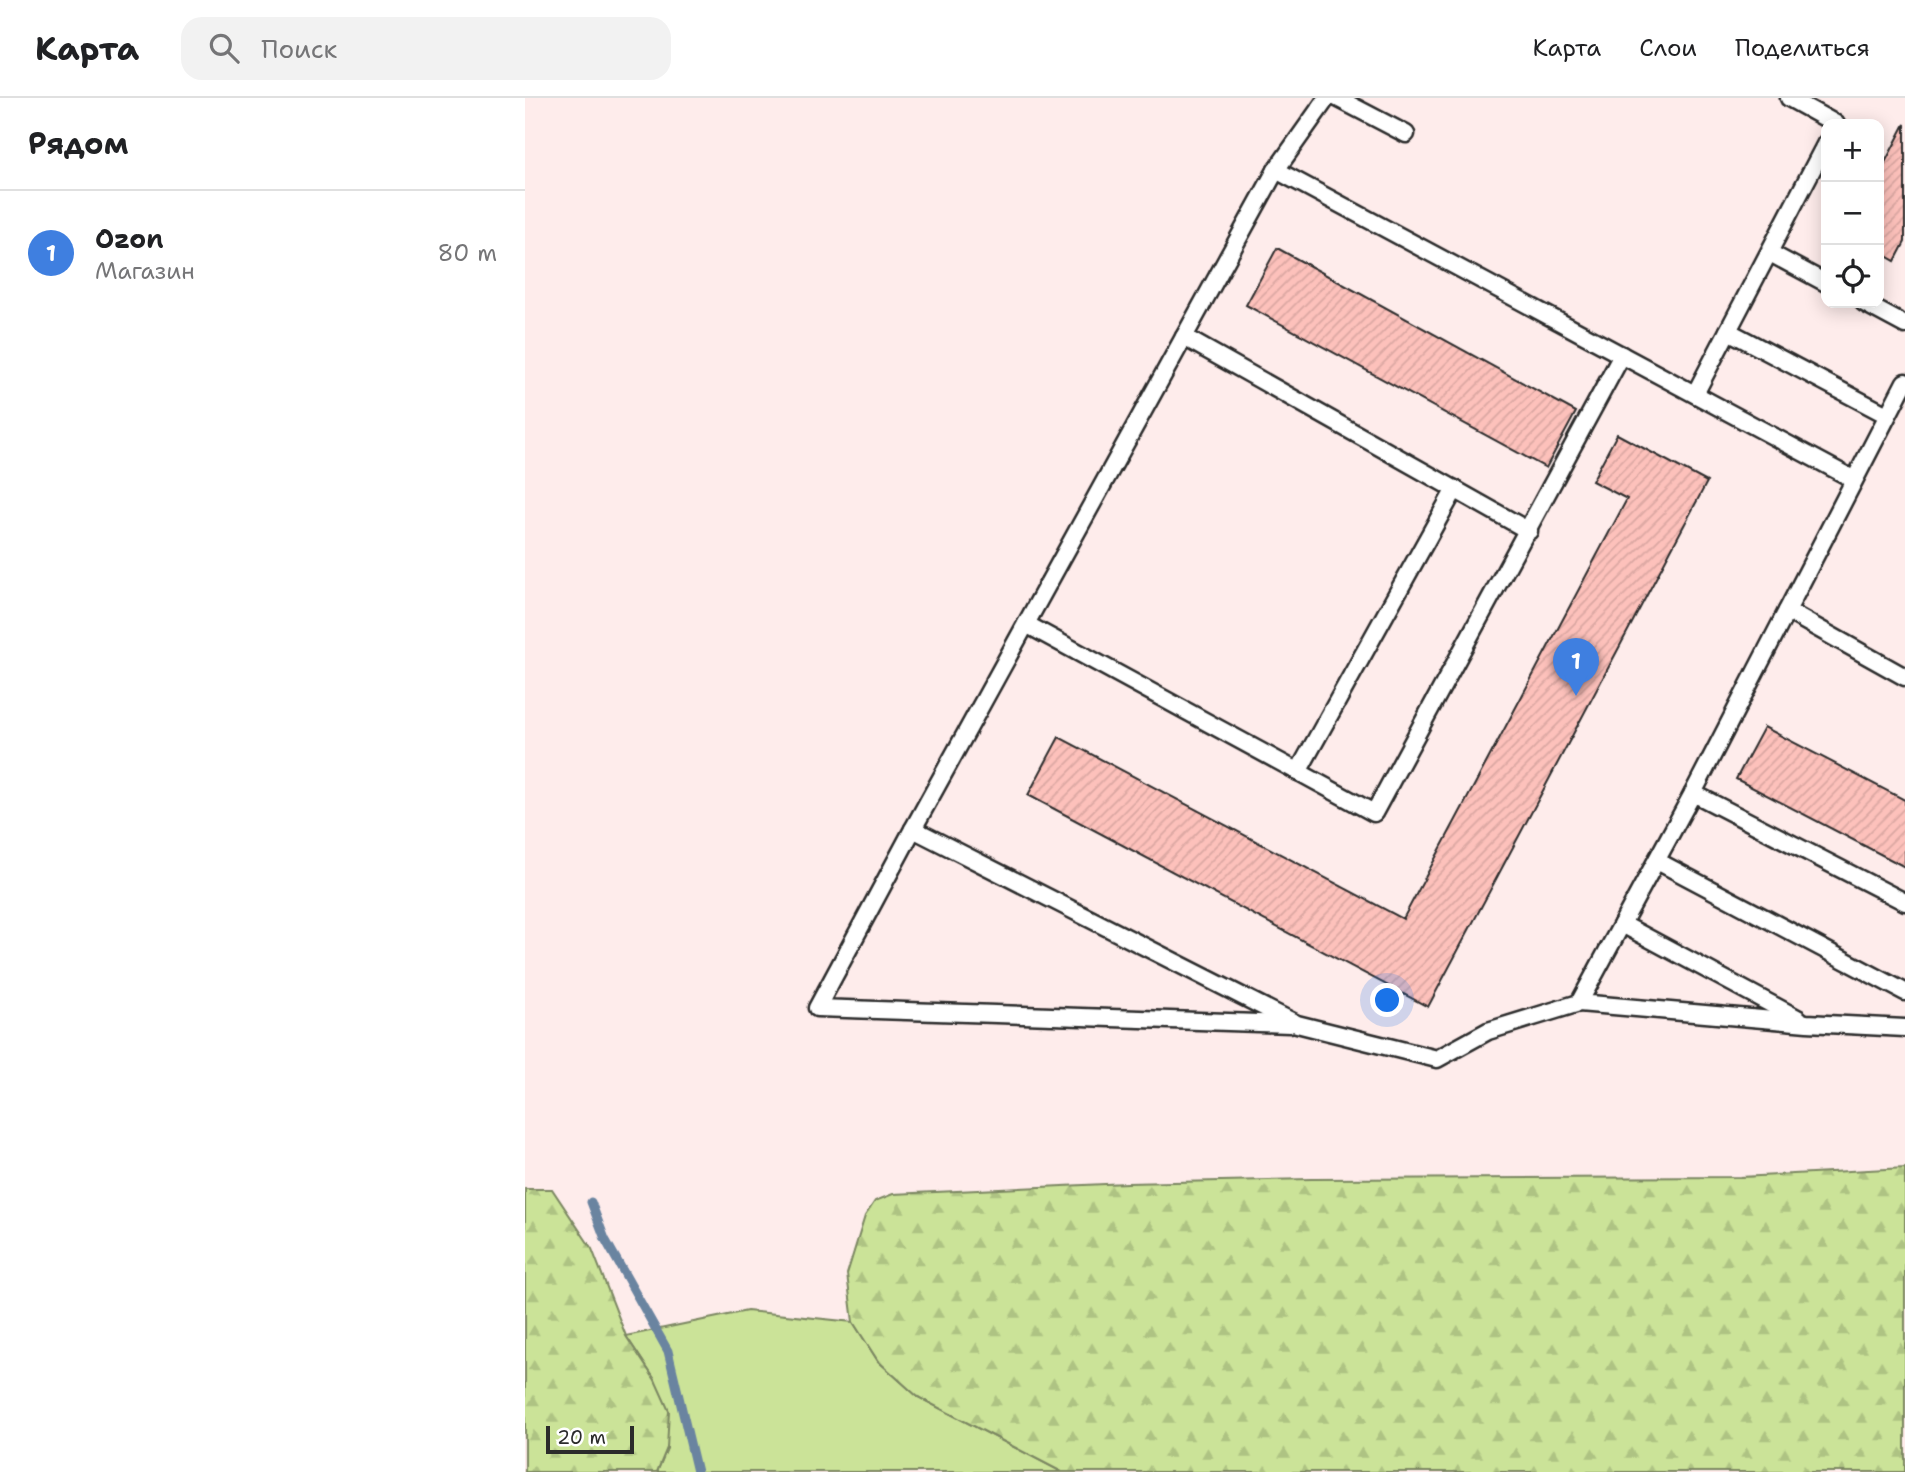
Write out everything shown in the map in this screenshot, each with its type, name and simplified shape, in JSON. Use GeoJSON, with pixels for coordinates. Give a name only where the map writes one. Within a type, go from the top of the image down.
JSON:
{"type":"FeatureCollection","features":[{"type":"Feature","properties":{"kind":"lane"},"geometry":{"type":"LineString","coordinates":[[1327,98],[1276,170],[817,1008],[1297,1024],[1437,1059],[1488,1031],[1579,1003],[1807,1023],[1905,1028]]}},
{"type":"Feature","properties":{"kind":"lane"},"geometry":{"type":"LineString","coordinates":[[1337,98],[1406,134]]}},
{"type":"Feature","properties":{"kind":"lane"},"geometry":{"type":"LineString","coordinates":[[1789,98],[1827,119]]}},
{"type":"Feature","properties":{"kind":"lane"},"geometry":{"type":"LineString","coordinates":[[1695,394],[1821,153]]}},
{"type":"Feature","properties":{"kind":"lane"},"geometry":{"type":"LineString","coordinates":[[1276,170],[1853,479]]}},
{"type":"Feature","properties":{"kind":"lane"},"geometry":{"type":"LineString","coordinates":[[1770,253],[1821,280]]}},
{"type":"Feature","properties":{"kind":"lane"},"geometry":{"type":"LineString","coordinates":[[1873,308],[1905,325]]}},
{"type":"Feature","properties":{"kind":"lane"},"geometry":{"type":"LineString","coordinates":[[1728,331],[1887,415]]}},
{"type":"Feature","properties":{"kind":"lane"},"geometry":{"type":"LineString","coordinates":[[1184,337],[1529,531]]}},
{"type":"Feature","properties":{"kind":"lane"},"geometry":{"type":"LineString","coordinates":[[1026,624],[1374,813],[1622,355]]}},
{"type":"Feature","properties":{"kind":"lane"},"geometry":{"type":"LineString","coordinates":[[1579,1003],[1693,793],[1905,382]]}},
{"type":"Feature","properties":{"kind":"lane"},"geometry":{"type":"LineString","coordinates":[[1299,772],[1455,489]]}},
{"type":"Feature","properties":{"kind":"lane"},"geometry":{"type":"LineString","coordinates":[[1787,611],[1905,677]]}},
{"type":"Feature","properties":{"kind":"lane"},"geometry":{"type":"LineString","coordinates":[[1693,793],[1905,902]]}},
{"type":"Feature","properties":{"kind":"lane"},"geometry":{"type":"LineString","coordinates":[[913,829],[1297,1024]]}},
{"type":"Feature","properties":{"kind":"lane"},"geometry":{"type":"LineString","coordinates":[[1657,860],[1905,992]]}},
{"type":"Feature","properties":{"kind":"lane"},"geometry":{"type":"LineString","coordinates":[[1622,924],[1807,1023]]}},
{"type":"Feature","properties":{"kind":"green space"},"geometry":{"type":"Polygon","coordinates":[[[1905,1168],[1905,1472],[1062,1472],[918,1397],[878,1361],[853,1322],[847,1274],[865,1216],[875,1201],[893,1194],[1127,1183],[1312,1179],[1740,1177],[1905,1168]]]}},
{"type":"Feature","properties":{"kind":"green space"},"geometry":{"type":"Polygon","coordinates":[[[525,1189],[552,1189],[592,1249],[626,1336],[655,1380],[669,1411],[667,1448],[657,1472],[525,1472],[525,1189]]]}},
{"type":"Feature","properties":{"kind":"green space"},"geometry":{"type":"Polygon","coordinates":[[[747,1311],[853,1322],[878,1361],[918,1397],[1062,1472],[657,1472],[667,1448],[655,1380],[626,1336],[747,1311]]]}},
{"type":"Feature","properties":{"kind":"building"},"geometry":{"type":"Polygon","coordinates":[[[1905,124],[1905,242],[1895,261],[1884,255],[1884,164],[1905,124]]]}},
{"type":"Feature","properties":{"kind":"building"},"geometry":{"type":"Polygon","coordinates":[[[1277,248],[1576,412],[1546,468],[1246,305],[1277,248]]]}},
{"type":"Feature","properties":{"kind":"building"},"geometry":{"type":"Polygon","coordinates":[[[1617,434],[1707,482],[1428,1007],[1028,795],[1059,737],[1403,919],[1627,499],[1592,481],[1617,434]]]}},
{"type":"Feature","properties":{"kind":"building"},"geometry":{"type":"Polygon","coordinates":[[[1764,727],[1905,800],[1905,867],[1736,779],[1764,727]]]}},
{"type":"Feature","properties":{"kind":"waterway"},"geometry":{"type":"LineString","coordinates":[[591,1202],[605,1239],[668,1351],[697,1472]]}},
{"type":"Feature","properties":{"kind":"place","name":"Ozon"},"geometry":{"type":"Point","coordinates":[1576,696]}}]}
